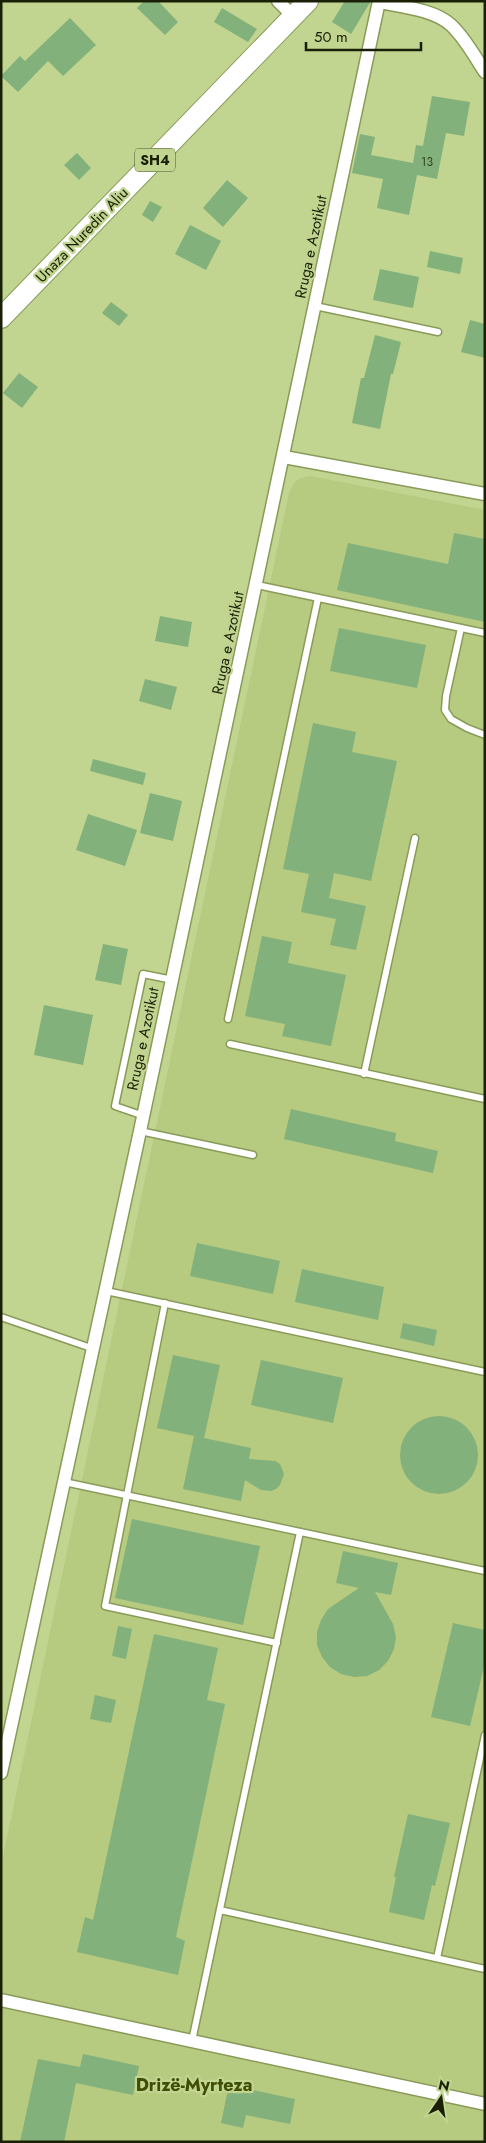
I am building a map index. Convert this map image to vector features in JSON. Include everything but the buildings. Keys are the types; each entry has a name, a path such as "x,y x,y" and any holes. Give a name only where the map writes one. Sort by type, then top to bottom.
{"main road":[{"name":"Unaza Nuredin Aliu","path":"1,318 308,1"}],"street":[{"path":"278,1 294,16"},
{"path":"379,2 426,13 450,24 459,33 485,72"},
{"name":"Rruga e Azotikut","path":"1,1773 144,1116 379,2"},
{"path":"284,457 485,494"},
{"path":"1,2000 485,2104"}],"lane":[{"path":"315,306 438,332"},
{"path":"257,585 485,633"},
{"path":"228,1019 318,598"},
{"path":"461,628 446,696 445,710 451,719 485,735"},
{"path":"364,1074 414,838"},
{"path":"144,1116 114,1106 143,974 172,980"},
{"path":"230,1044 485,1099"},
{"path":"140,1131 253,1155"},
{"path":"106,1291 485,1372"},
{"path":"165,1304 105,1606 277,1643"},
{"path":"1,1317 94,1348"},
{"path":"64,1482 485,1571"},
{"path":"192,2041 300,1532"},
{"path":"437,1958 485,1735"},
{"path":"220,1910 485,1969"}],"shaded area":[{"path":"310,476 485,510 485,2142 1,2142 1,1866 289,493 294,483 300,478"}],"district":[{"name":"Drizë-Myrteza","path":"194,2085"}]}
